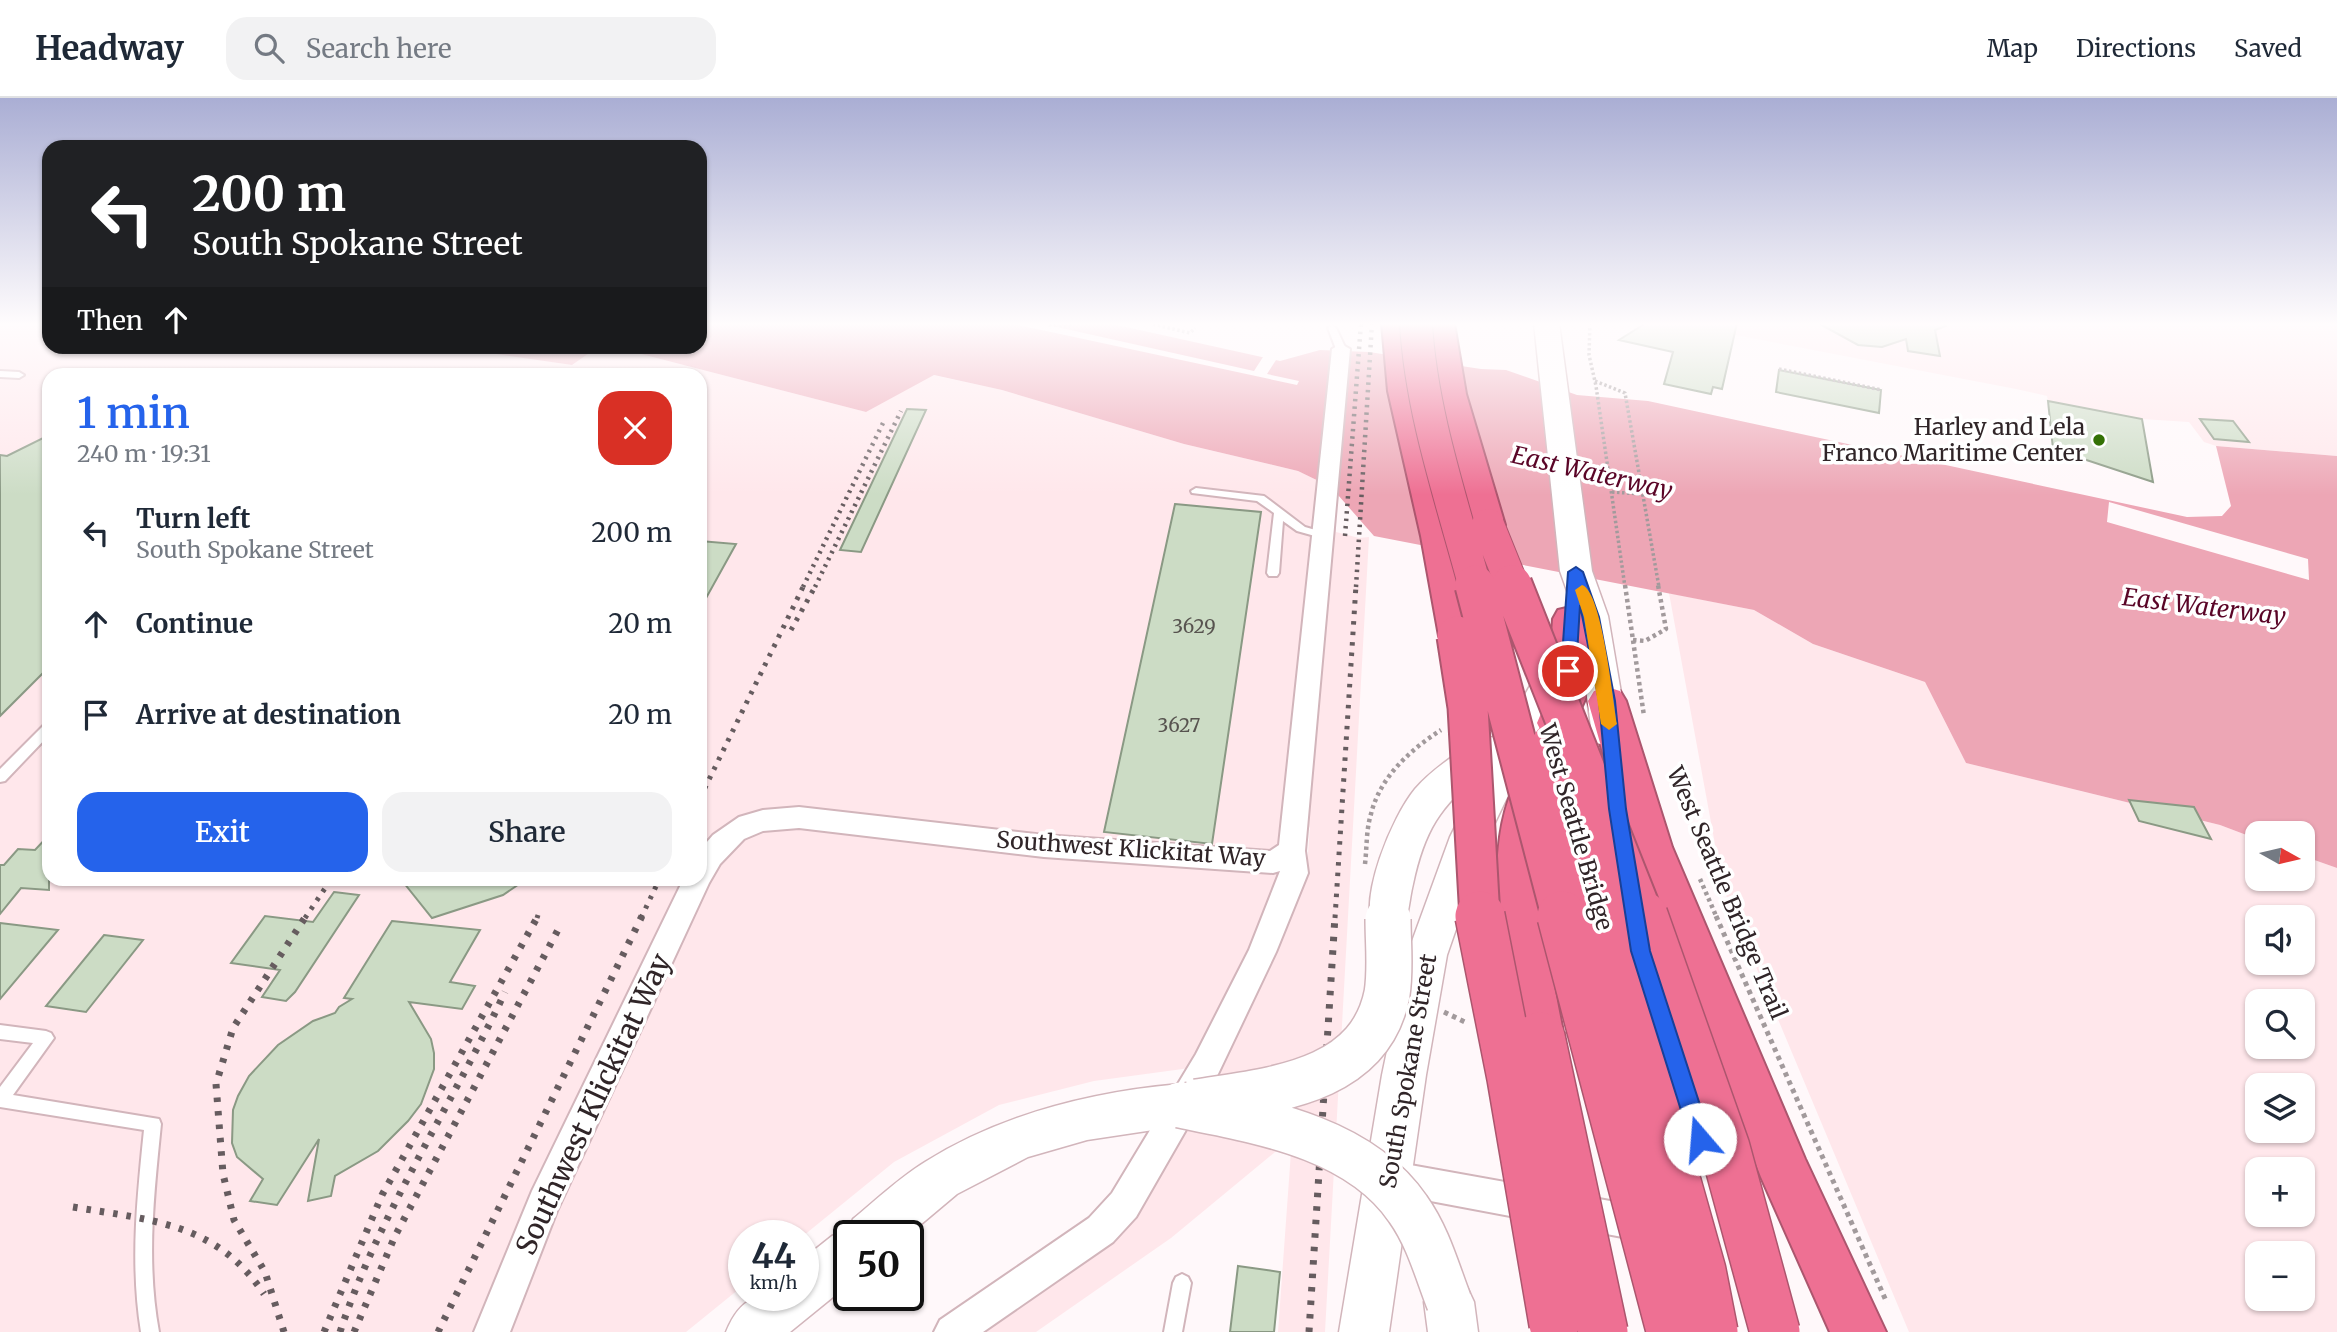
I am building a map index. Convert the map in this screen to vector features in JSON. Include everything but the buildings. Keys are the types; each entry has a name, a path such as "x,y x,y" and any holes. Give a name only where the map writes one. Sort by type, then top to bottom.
{"highway":[{"path":"1401,381 1430,505 1459,648 1468,707 1480,918 1512,1078 1556,1332"},
{"name":"West Seattle Bridge","path":"1423,381 1437,442 1671,1332"},
{"name":"West Seattle Bridge","path":"1449,381 1488,524 1585,853 1700,1271 1713,1332"},
{"path":"1488,524 1640,904 1682,1021 1726,1150 1775,1332"},
{"path":"1571,619 1567,696 1542,754 1523,820 1517,888 1523,946 1540,1037 1603,1332"},
{"path":"1607,701 1651,847 1787,1177 1847,1310"}],"main road":[{"path":"1554,381 1576,572 1592,617 1607,701 1617,809 1640,951 1700,1139 1751,1332"},
{"name":"South Spokane Street","path":"1364,1332 1427,955 1469,837 1526,722 1559,668 1571,619 1576,572"},
{"path":"890,1220 941,1178 1006,1144 1068,1122 1301,1084 1327,1074 1351,1056 1376,1024 1385,1002 1390,895 1399,861 1425,803 1444,783 1526,722"},
{"path":"1180,1105 1220,1112 1307,1138 1362,1163 1402,1200 1426,1242 1451,1317"},
{"path":"819,1277 833,1266"},
{"path":"751,1332 777,1311"}],"street":[{"name":"Southwest Klickitat Way","path":"707,860 733,831 754,820 787,817 819,818 1044,846 1273,862 1292,851 1338,381"},
{"path":"951,1332 1101,1230 1124,1205 1207,1064 1262,952 1294,873 1292,851"},
{"name":"Southwest Klickitat Way","path":"492,1332 544,1203 695,886"},
{"path":"1388,1177 1623,1222 1726,1234"}],"lane":[{"path":"1196,491 1260,498 1301,529 1323,527"},
{"path":"1273,573 1279,512"},
{"path":"0,777 42,734"},
{"path":"0,1032 46,1038 0,1100 153,1124 144,1219 145,1309 150,1332"},
{"path":"1173,1332 1182,1283"}],"path":[{"path":"1595,381 1646,729"},
{"path":"1595,381 1625,393 1666,629 1645,641 1633,640"},
{"path":"1836,381 1882,390"},
{"path":"1612,492 1642,494"},
{"name":"West Seattle Bridge Trail","path":"1699,877 1847,1310"}],"shaded area":[{"path":"0,381 42,381 42,886 707,886 707,381 744,381 866,412 923,381 959,381 1002,390 1184,444 1298,471 1336,492 1336,532 1359,538 1369,537 1325,1332 1278,1332 1292,1138 1171,1238 1036,1332 952,1332 1101,1230 1207,1064 1306,880 1310,826 1190,1068 1094,1081 999,1105 894,1162 819,1223 819,1220 728,1220 728,1298 686,1332 0,1332"},
{"path":"1972,381 2337,381 2337,456 2216,446 2204,442 2189,422 2142,419 2048,401 2047,396"},
{"path":"1669,593 1754,610 1813,644 1925,682 1966,763 2220,825 2245,834 2245,891 2315,891 2315,860 2337,868 2337,1332 1909,1332 1723,888"}],"water":[{"path":"744,381 924,381 866,412"},
{"name":"East Waterway","path":"959,381 1536,381 1577,395 1648,401 2187,517 2222,516 2231,506 2216,446 2337,456 2337,868 2315,860 2315,821 2245,821 2245,834 2220,825 1966,763 1925,682 1813,644 1754,610 1374,536 1331,487 1298,471 1184,444 1002,390"}],"pier":[{"path":"1276,381 1299,381 1297,385"},
{"path":"2109,502 2308,559 2309,580 2107,522"}],"railway":[{"path":"1345,536 1357,381"},
{"path":"1356,587 1369,381"},
{"path":"816,585 901,411"},
{"path":"803,587 883,423"},
{"path":"707,784 804,585"},
{"path":"791,630 816,585"},
{"path":"1335,918 1356,585"},
{"path":"305,918 327,886"},
{"path":"641,918 656,886"},
{"path":"284,1332 265,1272 234,1220 223,1174 216,1084 233,1028 306,916"},
{"path":"438,1332 642,916"},
{"path":"1309,1332 1335,916"},
{"path":"324,1332 382,1195 537,917"},
{"path":"354,1332 395,1236 559,928"},
{"path":"340,1332 356,1289 395,1203 505,992"},
{"path":"73,1207 155,1222 203,1239 225,1252 245,1270 264,1294"}],"slow traffic":[{"path":"1582,590 1592,617 1609,724"}],"place":[{"name":"Harley and Lela Franco Maritime Center","path":"2099,440"}],"route":[{"path":"1568,671 1576,572 1592,617 1607,701 1617,809 1640,951 1700,1139"}]}
